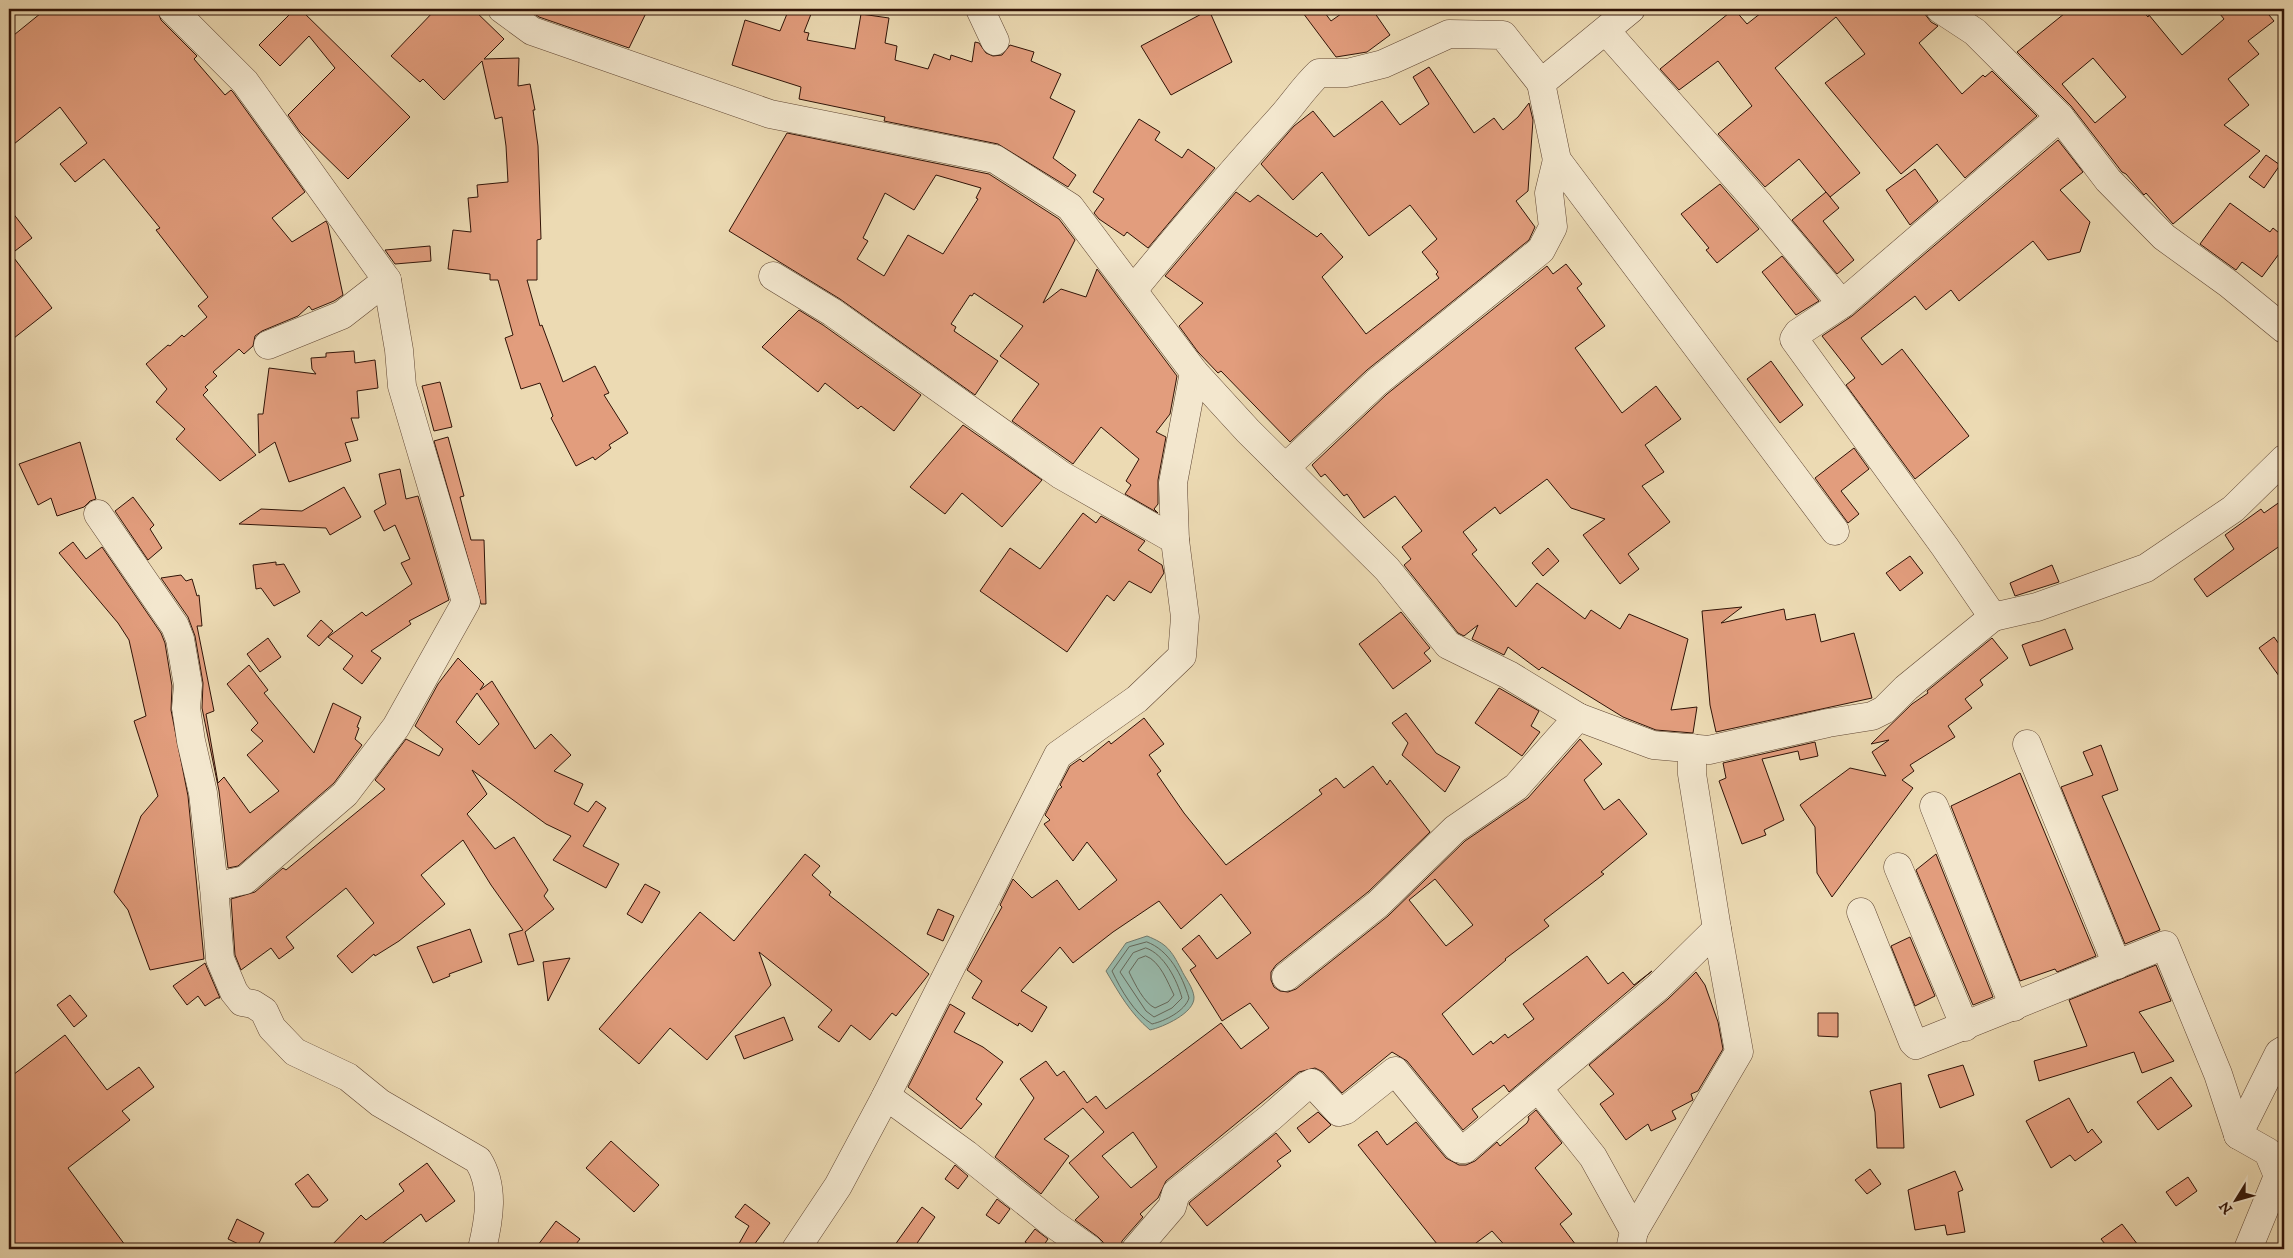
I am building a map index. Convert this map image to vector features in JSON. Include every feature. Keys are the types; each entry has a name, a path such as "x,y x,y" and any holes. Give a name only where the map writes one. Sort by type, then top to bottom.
{"street":[{"path":"172,9 245,82 387,280 399,350 402,386 466,602 396,727 345,794 245,880 214,887"},
{"path":"502,9 532,31 770,114 996,159 1070,207 1194,372 1248,431 1387,569 1448,645 1509,675 1578,717 1653,745 1709,750 1828,723 1872,716 1884,710 1906,688 1993,617 2037,607 2146,568 2233,509 2284,459"},
{"path":"980,9 995,41"},
{"path":"1541,83 1631,9"},
{"path":"1940,9 1975,32 2060,117 2108,180 2164,237 2229,284 2284,329"},
{"path":"1606,31 1758,203 1842,304"},
{"path":"1133,290 1213,192 1293,105 1304,86 1319,73 1347,73 1383,64 1449,34 1503,35 1541,83 1556,160 1548,193 1553,227 1541,250 1377,382 1285,468"},
{"path":"1993,617 1945,547 1794,339 1798,333 1842,304 2060,117"},
{"path":"1556,160 1835,531"},
{"path":"773,276 832,312 1060,475 1175,540"},
{"path":"268,345 342,315 387,280"},
{"path":"796,1249 838,1186 886,1096 1038,791 1058,755 1137,699 1182,656 1186,617 1175,540 1173,483 1194,372"},
{"path":"98,514 175,626 180,639 188,685 186,708 203,793 220,959 234,992 242,1002 252,1004 264,1011 272,1028 294,1052 348,1077 380,1103 478,1160 486,1173 490,1214 482,1249"},
{"path":"1286,978 1378,904 1455,829 1516,787 1578,717"},
{"path":"2027,744 2117,965"},
{"path":"1632,1240 1739,1052 1692,774 1692,748"},
{"path":"1934,806 2014,1006"},
{"path":"1898,867 1964,1027"},
{"path":"1861,912 1913,1042 1916,1045 1921,1045 2165,945 2218,1074 2238,1135 2268,1152 2278,1176 2248,1249"},
{"path":"1136,1249 1172,1207 1176,1193 1312,1083 1339,1112 1346,1110 1395,1071 1460,1150 1465,1148 1658,987 1718,929"},
{"path":"2238,1135 2279,1053 2284,1050"},
{"path":"1538,1088 1593,1157 1632,1240"},
{"path":"886,1096 966,1154 1052,1223 1089,1249"}],"water":[{"path":"1147,936 1164,945 1171,952 1191,986 1194,997 1193,1003 1184,1014 1150,1030 1131,1010 1106,971 1126,943"}],"building":[{"path":"46,9 157,9 161,20 197,56 194,59 225,95 231,90 233,92 305,192 272,218 292,242 326,221 328,225 343,295 312,310 309,306 298,316 262,331 255,336 253,346 244,354 239,349 213,372 217,376 205,387 208,390 203,395 256,455 220,481 176,439 185,429 156,402 167,389 146,364 182,335 184,337 207,317 198,306 208,297 156,230 160,228 104,159 75,182 60,164 87,143 60,107 9,148 9,39"},
{"path":"295,9 300,9 410,117 348,179 300,132 288,115 335,68 309,36 280,66 259,45"},
{"path":"436,9 473,9 504,39 484,59 519,58 518,86 530,84 535,110 533,110 538,146 541,239 537,240 537,280 527,280 540,326 542,325 563,382 595,366 609,393 604,395 628,433 609,445 611,448 595,460 593,457 576,466 551,418 553,416 540,383 521,389 505,338 513,335 498,280 490,280 490,274 448,269 453,230 471,232 468,198 478,197 477,185 508,182 502,117 495,119 482,61 444,100 423,79 420,82 391,56"},
{"path":"528,9 648,9 629,48 539,17"},
{"path":"789,9 813,9 804,32 809,33 807,40 855,49 861,14 889,18 885,43 897,46 895,60 928,69 934,54 950,60 951,55 972,62 975,42 979,43 986,53 993,56 1002,55 1010,45 1034,52 1031,61 1061,74 1050,98 1075,111 1053,158 1076,175 1068,187 998,144 884,121 885,117 799,99 801,87 732,65 745,20 780,31"},
{"path":"1300,9 1322,9 1331,21 1348,9 1372,9 1390,35 1367,52 1336,57"},
{"path":"1734,9 1747,24 1766,9 1921,9 1931,22 1938,26 1919,43 1962,94 1983,75 1985,77 1992,71 2037,116 1965,178 1937,144 1901,174 1825,83 1865,54 1836,17 1775,68 1860,173 1830,197 1799,159 1765,187 1718,134 1752,106 1718,61 1679,90 1660,69"},
{"path":"2070,9 2141,9 2148,17 2149,15 2182,55 2224,19 2216,9 2264,9 2274,21 2248,41 2259,54 2228,79 2249,105 2224,125 2260,151 2173,224 2146,193 2144,195 2126,174 2122,172 2071,106 2017,52","holes":["2093,58 2126,97 2095,123 2062,84"]},
{"path":"1209,10 1232,62 1171,95 1141,46"},
{"path":"1429,67 1474,133 1494,118 1503,130 1518,117 1529,103 1533,120 1528,191 1516,201 1535,227 1529,240 1367,370 1290,442 1221,371 1218,373 1198,352 1179,326 1203,303 1165,276 1236,192 1250,202 1258,195 1317,237 1321,233 1343,257 1322,277 1366,334 1439,278 1436,274 1438,272 1422,252 1437,239 1410,205 1369,236 1322,172 1293,200 1261,164 1294,126 1313,111 1334,137 1382,101 1400,125 1429,104 1413,77"},
{"path":"1139,119 1160,132 1155,140 1182,158 1188,149 1215,168 1148,248 1127,232 1124,236 1099,219 1094,213 1104,199 1093,192"},
{"path":"787,133 989,174 1059,219 1075,240 1043,303 1061,289 1086,297 1097,269 1177,376 1170,414 1156,432 1166,437 1158,480 1158,504 1154,509 1158,513 1125,494 1131,485 1126,481 1139,459 1101,427 1073,464 1012,421 1039,384 1000,356 1023,326 974,293 972,296 970,295 951,324 956,327 954,331 998,361 975,395 840,299 729,231","holes":["936,175 981,188 976,198 978,199 943,254 908,235 884,276 857,259 868,241 863,238 885,193 914,210"]},
{"path":"2058,140 2083,172 2060,190 2090,222 2080,252 2048,260 2033,241 1959,301 1951,290 1926,310 1915,296 1861,338 1882,365 1902,349 1969,436 1915,479 1846,385 1855,378 1822,336 1852,316"},
{"path":"2266,155 2280,165 2264,188 2249,177"},
{"path":"1915,169 1938,201 1910,225 1886,190"},
{"path":"1720,184 1759,229 1717,263 1706,250 1709,248 1681,214"},
{"path":"1826,192 1839,208 1823,221 1854,260 1837,274 1792,220"},
{"path":"2230,203 2270,232 2273,228 2284,237 2284,247 2262,277 2242,262 2236,270 2200,244"},
{"path":"9,208 32,238 11,254 52,308 9,342"},
{"path":"430,246 431,261 395,264 385,250"},
{"path":"1782,256 1819,301 1796,315 1762,272"},
{"path":"1566,264 1582,284 1577,288 1605,326 1575,348 1622,413 1656,386 1681,419 1645,445 1664,472 1642,486 1670,522 1628,554 1639,569 1620,584 1583,535 1605,519 1571,508 1547,479 1500,514 1495,507 1463,532 1477,550 1472,554 1516,607 1537,583 1585,619 1591,610 1620,629 1629,614 1688,639 1671,710 1697,707 1693,733 1656,730 1623,717 1542,667 1539,670 1508,647 1504,655 1472,639 1478,625 1464,636 1458,633 1404,565 1411,559 1402,547 1422,531 1395,496 1364,518 1347,494 1344,496 1325,474 1321,477 1312,465 1387,394 1547,266 1553,274"},
{"path":"799,310 921,395 894,431 861,406 858,409 825,383 818,392 762,347"},
{"path":"354,351 355,363 375,360 378,388 357,391 359,418 351,418 358,440 345,443 351,461 289,482 275,442 259,453 258,414 263,414 269,368 316,374 312,369 311,358 326,357 326,353"},
{"path":"1771,361 1803,405 1780,423 1747,379"},
{"path":"440,382 452,427 434,431 422,386"},
{"path":"963,425 1042,480 1002,527 962,493 945,514 910,487"},
{"path":"448,437 464,496 460,497 471,540 484,540 486,604 481,604 434,441"},
{"path":"80,442 96,499 90,501 84,507 57,516 51,498 38,505 19,464"},
{"path":"1854,448 1869,469 1841,491 1859,514 1848,523 1815,478"},
{"path":"400,469 406,499 418,496 449,600 409,621 411,624 371,651 381,658 362,684 343,669 353,656 328,637 362,612 366,616 412,584 401,563 410,559 395,525 384,531 374,511 386,504 379,474"},
{"path":"344,487 361,517 330,535 326,528 239,524 261,509 302,511"},
{"path":"133,497 154,525 150,529 162,548 148,560 115,511"},
{"path":"2284,499 2284,543 2207,597 2194,579 2234,549 2225,535 2261,509 2264,513"},
{"path":"1083,513 1096,523 1101,516 1145,541 1138,550 1162,565 1164,573 1151,593 1129,581 1114,601 1107,595 1067,652 980,591 1010,548 1040,569"},
{"path":"73,542 86,559 102,547 161,633 165,643 172,686 171,710 188,796 204,959 150,970 128,910 114,892 141,816 158,796 134,721 146,716 129,640 118,623 59,553"},
{"path":"1548,548 1559,561 1543,576 1532,563"},
{"path":"1910,556 1923,573 1900,591 1886,573"},
{"path":"276,562 276,565 284,564 300,592 274,606 261,588 256,589 253,565"},
{"path":"2052,565 2059,582 2015,596 2010,583"},
{"path":"181,575 186,581 192,579 197,596 199,595 202,626 197,626 214,711 206,714 218,783 224,777 250,813 279,791 247,755 263,741 251,730 258,723 227,684 249,665 268,690 264,693 314,753 333,703 361,717 355,739 362,745 334,783 238,866 228,868 219,791 202,708 203,683 195,636 188,617 161,578"},
{"path":"1742,607 1721,623 1784,609 1786,620 1815,614 1821,642 1854,633 1872,698 1716,732 1710,705 1702,611"},
{"path":"1401,612 1430,648 1424,653 1431,661 1393,689 1359,644"},
{"path":"321,620 333,631 319,646 307,636"},
{"path":"2065,629 2073,649 2030,666 2022,645"},
{"path":"2274,637 2284,651 2284,683 2259,648"},
{"path":"268,638 281,657 260,672 247,654"},
{"path":"1992,638 2008,658 1980,680 1983,685 1965,699 1972,708 1948,726 1955,737 1910,765 1914,771 1902,780 1913,788 1832,897 1817,873 1815,827 1800,805 1850,768 1886,776 1872,752 1889,740 1871,744 1912,704 1928,693 1927,691"},
{"path":"458,658 484,684 480,690 492,681 535,749 551,734 571,755 554,771 583,784 574,804 588,812 596,801 606,808 583,846 619,864 606,888 553,860 571,836 546,824 472,770 487,794 467,814 495,849 514,837 548,890 544,896 554,909 525,932 534,961 518,965 509,934 523,930 491,885 463,840 421,875 445,904 399,941 375,956 374,954 352,973 337,956 374,923 346,888 286,937 294,948 279,959 271,948 241,970 235,955 231,899 255,892 283,868 286,870 385,789 375,780 406,739 439,756 443,749 415,726 438,684","holes":["477,693 499,724 479,745 456,722"]},
{"path":"1499,688 1539,711 1531,726 1540,732 1522,756 1475,723"},
{"path":"1406,713 1436,753 1460,767 1445,792 1402,755 1408,743 1392,723"},
{"path":"1144,718 1164,744 1149,755 1161,771 1157,774 1184,813 1226,865 1322,794 1319,790 1336,778 1344,788 1373,766 1387,785 1390,780 1430,832 1368,892 1276,965 1271,972 1271,980 1274,987 1280,991 1288,992 1296,989 1388,916 1465,841 1528,798 1580,739 1602,764 1584,780 1604,810 1619,799 1647,834 1601,872 1604,874 1544,920 1549,926 1505,959 1442,1014 1473,1055 1491,1041 1493,1044 1505,1034 1508,1038 1534,1019 1523,1004 1587,956 1608,984 1623,972 1634,985 1652,971 1509,1092 1504,1085 1472,1109 1478,1117 1463,1130 1407,1061 1392,1052 1342,1093 1323,1072 1315,1068 1299,1072 1166,1181 1158,1198 1140,1214 1143,1217 1122,1241 1121,1249 1104,1249 1103,1242 1098,1237 1075,1220 1099,1197 1069,1163 1104,1132 1083,1108 1044,1139 1069,1156 1041,1194 995,1157 1034,1098 1020,1079 1046,1061 1057,1076 1064,1071 1087,1103 1096,1096 1106,1109 1221,1023 1241,1049 1269,1028 1250,1003 1222,1021 1190,970 1196,966 1182,949 1199,935 1217,959 1251,933 1221,894 1181,929 1159,901 1113,932 1073,963 1060,947 1021,991 1047,1007 1032,1032 1019,1023 1018,1026 972,998 982,981 967,970 1002,907 1000,905 1013,879 1032,898 1057,880 1079,910 1117,880 1087,842 1073,861 1044,824 1050,820 1045,815 1058,790 1062,787 1060,785 1070,766 1080,759 1083,762 1109,741 1111,744","holes":["1435,879 1473,925 1446,946 1409,900","1133,1132 1157,1167 1131,1188 1102,1156"]},
{"path":"1815,742 1818,756 1800,760 1798,751 1762,759 1784,820 1764,830 1766,835 1742,844 1719,781 1726,778 1723,763"},
{"path":"2101,745 2118,790 2102,796 2160,930 2125,944 2061,787 2093,775 2083,752"},
{"path":"2020,773 2096,956 2057,972 2055,969 2020,981 1951,806"},
{"path":"805,854 820,866 812,875 831,892 829,895 929,974 896,1016 892,1013 870,1040 851,1025 839,1042 818,1027 832,1010 759,952 771,985 707,1060 670,1028 639,1064 599,1029 700,912 734,941"},
{"path":"1936,854 1993,997 1973,1005 1916,870"},
{"path":"645,884 660,892 642,923 627,914"},
{"path":"938,909 954,916 943,941 927,934"},
{"path":"470,929 482,962 449,974 450,976 433,983 417,947"},
{"path":"1910,937 1935,996 1915,1006 1891,946"},
{"path":"570,958 548,1001 543,962"},
{"path":"205,963 220,998 205,1006 198,996 187,1005 173,986"},
{"path":"2156,965 2171,1001 2139,1012 2174,1061 2142,1073 2134,1052 2039,1081 2034,1061 2087,1046 2069,1000"},
{"path":"1696,972 1705,985 1718,1022 1723,1049 1698,1091 1691,1094 1693,1100 1672,1111 1676,1119 1651,1131 1648,1124 1626,1140 1600,1104 1614,1094 1589,1065 1668,999"},
{"path":"70,995 87,1016 74,1027 57,1005"},
{"path":"950,1004 965,1013 954,1032 983,1047 1003,1062 976,1099 982,1104 961,1129 908,1087"},
{"path":"1818,1013 1838,1013 1838,1037 1818,1036"},
{"path":"784,1017 793,1040 744,1059 735,1036"},
{"path":"65,1035 107,1090 139,1067 154,1087 122,1111 130,1120 68,1168 128,1249 9,1249 9,1078"},
{"path":"1963,1065 1974,1095 1940,1108 1928,1075"},
{"path":"2171,1077 2192,1106 2158,1130 2137,1102"},
{"path":"1901,1083 1904,1148 1877,1148 1875,1112 1870,1091"},
{"path":"2069,1098 2088,1133 2092,1129 2102,1142 2075,1161 2070,1155 2051,1168 2026,1121"},
{"path":"1536,1110 1562,1143 1535,1168 1572,1214 1560,1224 1579,1249 1508,1249 1492,1231 1468,1249 1441,1249 1358,1145 1377,1131 1387,1145 1416,1122 1446,1158 1459,1165 1466,1165 1475,1161 1497,1142 1500,1146 1527,1123 1528,1117"},
{"path":"1318,1112 1331,1125 1309,1143 1297,1128"},
{"path":"1276,1133 1291,1151 1277,1161 1281,1166 1207,1226 1189,1204 1190,1202"},
{"path":"611,1141 659,1185 634,1212 586,1168"},
{"path":"427,1163 455,1201 426,1222 421,1214 375,1249 328,1249 361,1215 366,1220 404,1191 399,1184"},
{"path":"955,1165 968,1176 958,1189 945,1179"},
{"path":"1870,1169 1881,1184 1867,1194 1855,1180"},
{"path":"1955,1171 1963,1190 1958,1192 1965,1232 1947,1235 1945,1225 1915,1230 1908,1190"},
{"path":"308,1174 328,1200 319,1207 312,1207 295,1184"},
{"path":"2188,1177 2197,1191 2176,1206 2166,1192"},
{"path":"997,1199 1010,1209 999,1224 986,1215"},
{"path":"745,1204 770,1223 751,1249 736,1249 749,1226 735,1217"},
{"path":"922,1207 935,1217 913,1249 892,1249"},
{"path":"237,1219 264,1233 256,1249 249,1249 228,1239"},
{"path":"556,1221 580,1239 572,1249 535,1249"},
{"path":"2122,1224 2141,1249 2109,1249 2101,1239"},
{"path":"1035,1229 1048,1239 1041,1249 1035,1249 1025,1242"}]}
